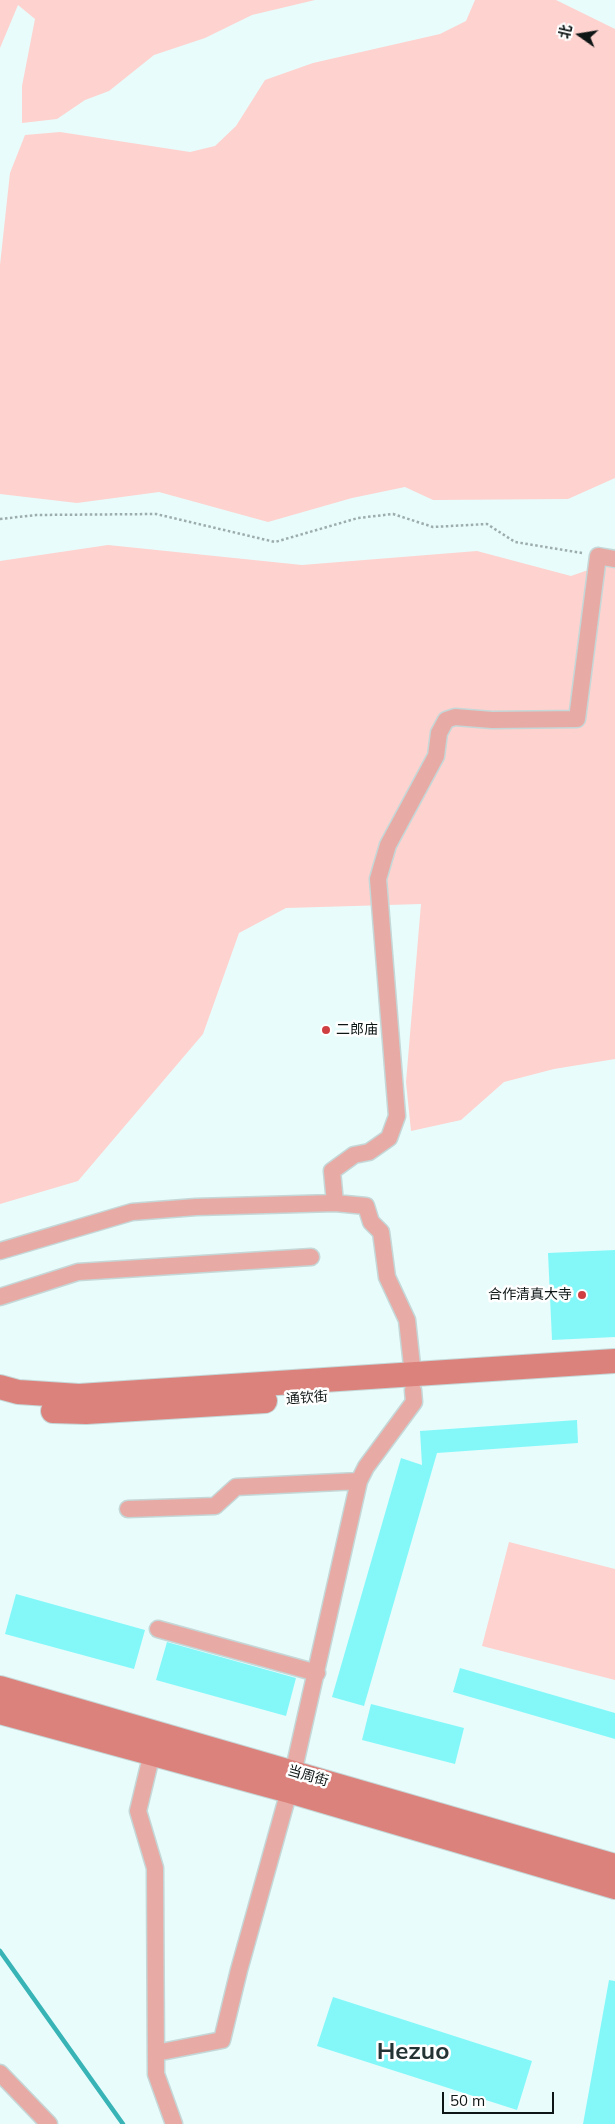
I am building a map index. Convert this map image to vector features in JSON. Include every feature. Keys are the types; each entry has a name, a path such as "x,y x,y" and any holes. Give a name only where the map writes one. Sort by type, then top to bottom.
{"main road":[{"path":"0,1387 18,1392 79,1396 413,1382 615,1361"},
{"name":"通钦街","path":"0,1403 38,1410 86,1412 189,1407 413,1382 615,1377"},
{"name":"当周街","path":"0,1688 615,1887"},
{"name":"当周街","path":"0,1712 152,1753 291,1781 615,1866"}],"street":[{"path":"335,1203 332,1171 354,1155 369,1152 389,1138 397,1116 378,880 388,844 436,756 440,733 446,720 455,717 492,720 577,719 598,556 615,559"},
{"path":"0,1251 132,1212 196,1207 335,1203 366,1206 371,1222 381,1232 387,1277 407,1320 414,1402 366,1467 359,1481 291,1781 239,1970 222,2040 156,2053"},
{"path":"0,1297 78,1272 311,1257"},
{"path":"128,1509 216,1506 236,1487 359,1481"},
{"path":"158,1629 317,1673"},
{"path":"152,1753 138,1811 155,1868 156,2074 174,2124"},
{"path":"0,2073 49,2124"}],"path":[{"path":"0,519 36,515 156,514 275,542 358,518 393,514 433,527 487,524 515,542 598,556"}],"shaded area":[{"path":"0,0 315,0 252,15 205,38 154,55 109,91 85,100 57,119 22,123 22,86 35,19 18,5 0,48"},
{"path":"475,0 556,0 615,29 615,478 568,499 433,500 405,487 352,498 268,522 159,492 77,503 0,494 0,265 10,173 25,135 60,132 190,152 215,146 236,126 265,80 313,63 440,34 466,21"},
{"path":"108,545 302,565 477,551 571,576 608,563 615,564 615,1059 554,1069 504,1082 461,1120 411,1131 406,1082 421,904 286,908 239,933 203,1034 78,1181 0,1204 0,561"},
{"path":"509,1542 615,1569 615,1680 482,1646"}],"building":[{"name":"合作清真大寺","path":"615,1250 615,1337 552,1340 548,1253"},
{"path":"577,1420 578,1443 437,1453 364,1706 332,1697 401,1458 422,1465 420,1431"},
{"path":"16,1594 145,1630 134,1669 5,1634"},
{"path":"167,1642 296,1678 286,1716 156,1680"},
{"path":"460,1668 615,1713 615,1739 453,1692"},
{"path":"371,1704 464,1728 455,1764 362,1740"},
{"path":"609,1980 615,1981 615,2124 583,2124"},
{"path":"333,1997 532,2061 517,2110 317,2046"}],"waterway":[{"path":"0,1951 123,2124"}],"place":[{"name":"二郎庙","path":"326,1030"},
{"name":"合作清真大寺","path":"582,1295"}],"district":[{"name":"Hezuo","path":"413,2052"}]}
